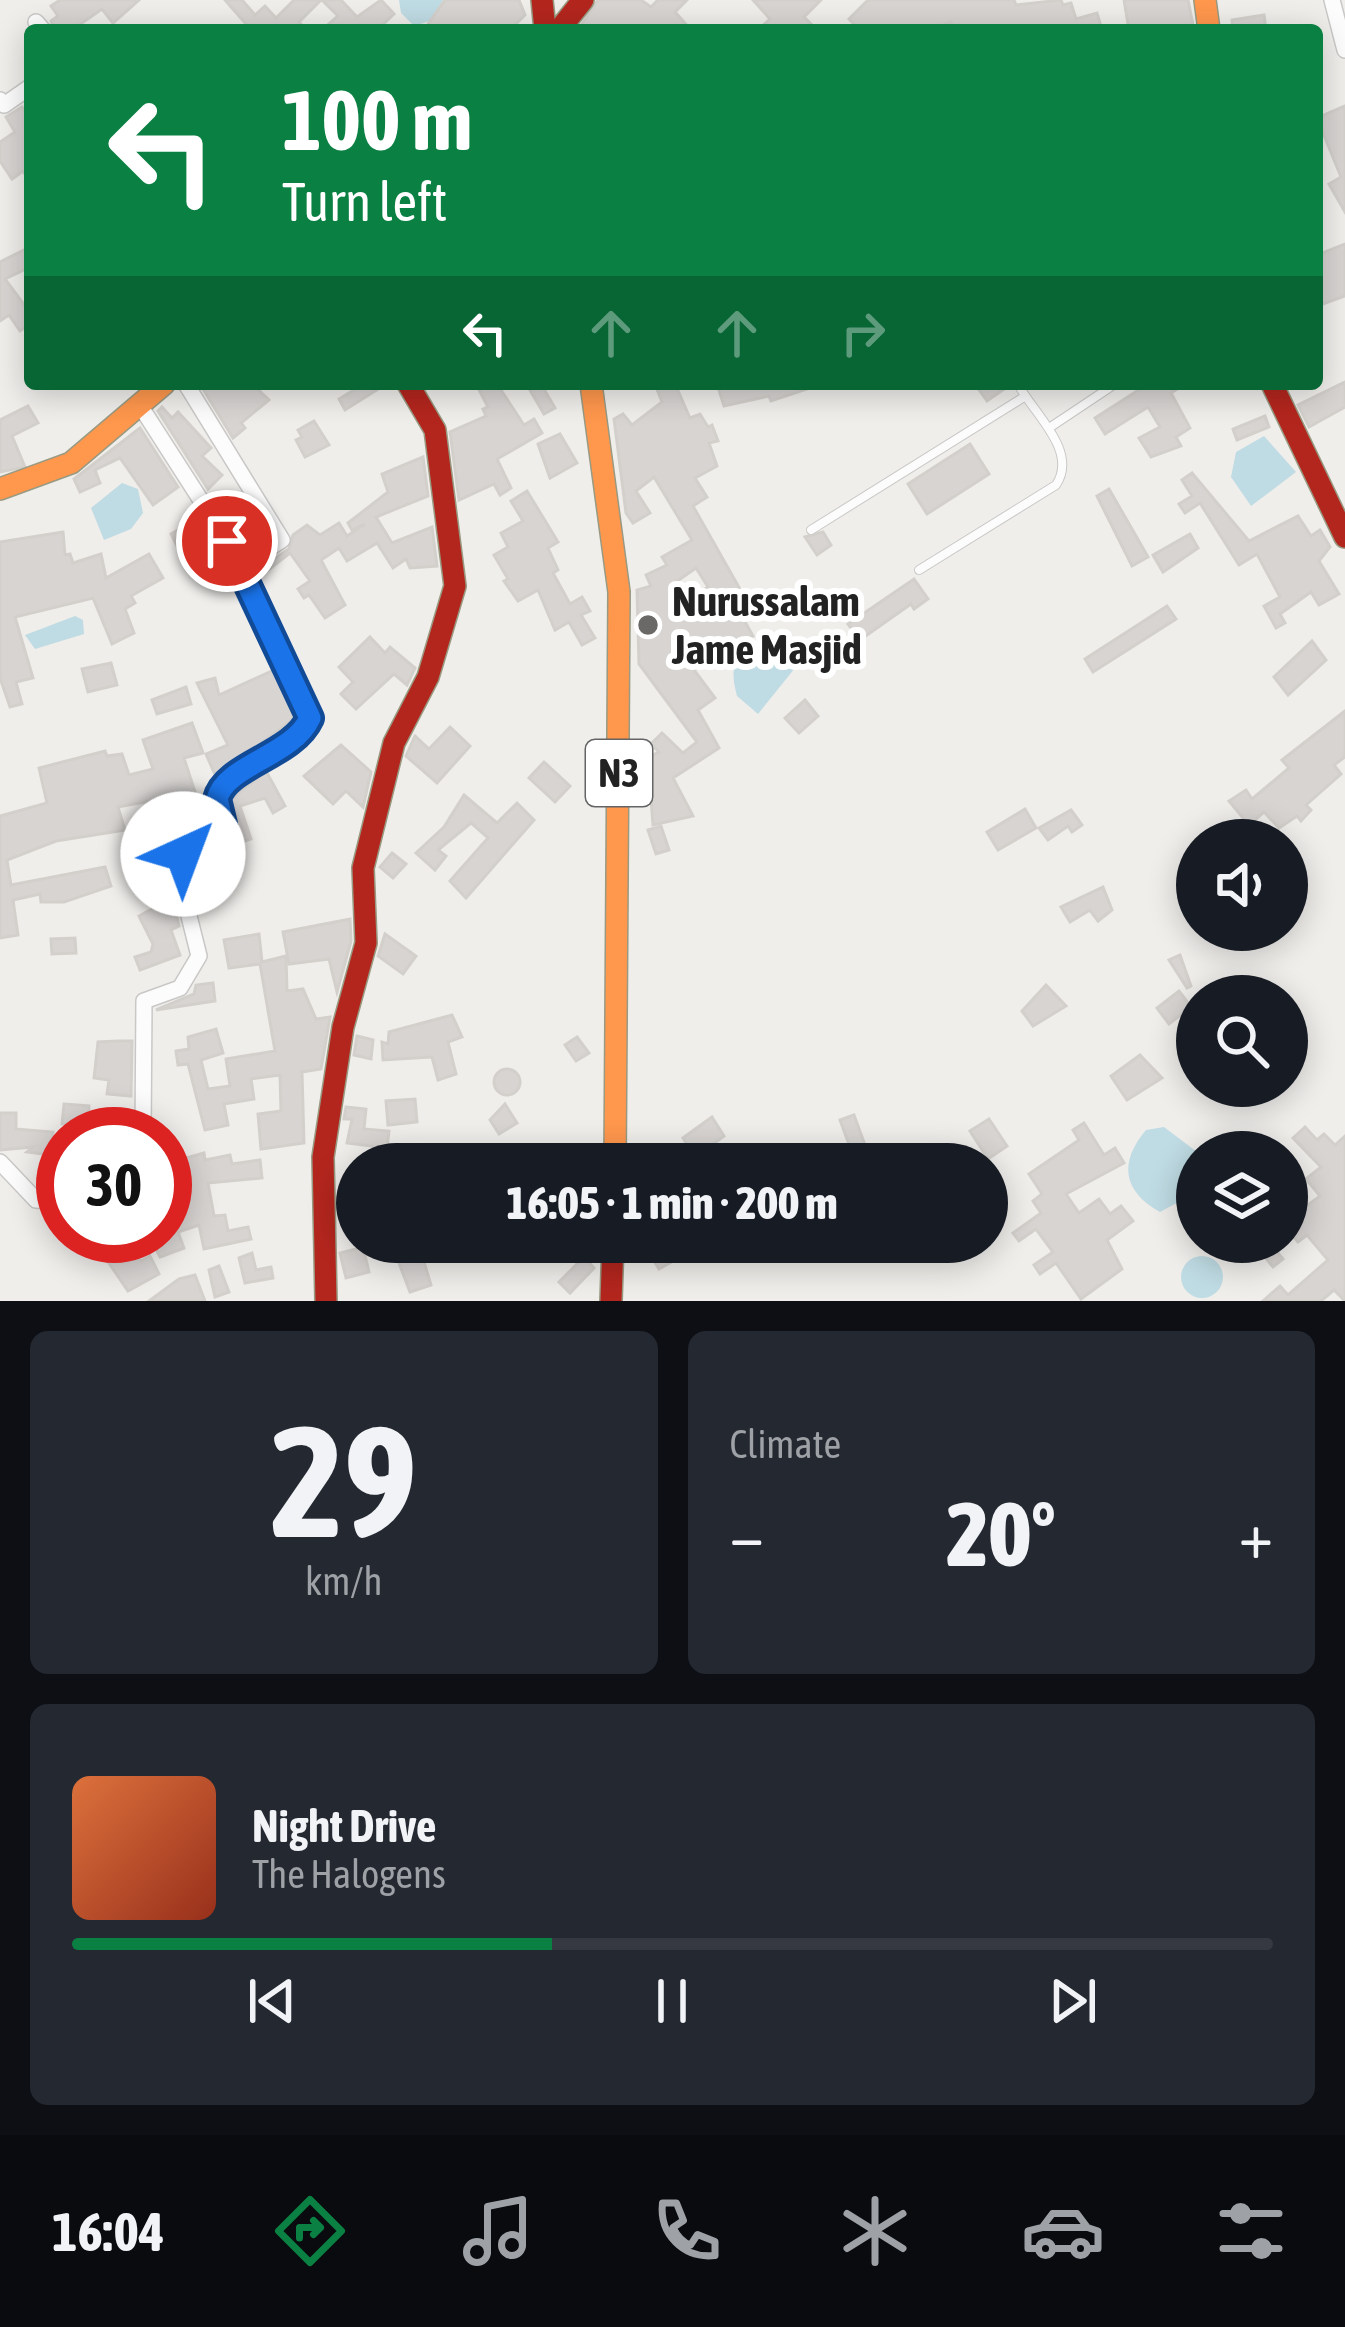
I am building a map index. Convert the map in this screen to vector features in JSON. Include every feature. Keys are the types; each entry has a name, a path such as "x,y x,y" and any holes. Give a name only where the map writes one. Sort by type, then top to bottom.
{"main road":[{"path":"564,24 583,0"},
{"path":"0,489 45,481 96,450 158,390"},
{"path":"326,1301 323,1157 343,1027 366,943 363,868 394,743 428,677 450,618 455,586 435,430 413,390"},
{"name":"N3","path":"592,390 619,592 615,1143"},
{"path":"1275,390 1345,537"},
{"path":"611,1301 612,1263"}],"street":[{"path":"1332,0 1345,50"},
{"path":"190,390 282,540 241,567"},
{"path":"141,407 196,485 241,567 310,718 285,747 226,782 217,799 223,824 176,864 199,956 179,988 144,1001 143,1107"},
{"path":"0,1162 36,1200"}],"lane":[{"path":"919,570 1056,485 1064,466 1049,428 1021,390"},
{"path":"1049,428 1106,390"},
{"path":"811,530 1024,397"}],"water":[{"path":"399,0 443,0 430,21 420,24 412,24 401,13"},
{"path":"1264,436 1296,472 1251,506 1231,477 1236,452"},
{"path":"122,483 138,489 143,513 131,529 104,540 91,508"},
{"path":"75,616 83,620 84,634 35,649 25,635"},
{"path":"765,636 783,644 795,668 758,714 737,696 734,667 747,647"},
{"path":"1164,1127 1176,1136 1176,1203 1160,1212 1138,1195 1129,1175 1131,1153 1146,1130"},
{"path":"1186,1263 1218,1263 1222,1285 1210,1297 1194,1297 1182,1285"}],"building":[{"path":"60,0 139,0 113,23 102,9 81,24 52,24 58,16 51,6"},
{"path":"225,0 242,0 255,15 265,6 276,18 294,0 321,0 301,24 246,24"},
{"path":"322,0 341,0 357,17 381,0 394,14 383,24 329,24 338,16"},
{"path":"445,0 519,0 525,15 516,24 428,24"},
{"path":"598,0 641,0 651,7 658,0 687,0 675,12 686,24 582,24"},
{"path":"753,0 821,0 804,17 811,24 765,24 770,19"},
{"path":"868,0 1014,0 1016,5 1061,0 1063,5 1071,3 1076,19 1097,13 1100,24 854,24 849,19"},
{"path":"1124,0 1188,0 1193,24 1128,24"},
{"path":"1264,15 1265,24 1232,24 1232,20"},
{"path":"1345,106 1345,212 1329,184 1341,177 1323,133 1323,115"},
{"path":"22,107 24,110 24,173 12,179 0,161 0,142 15,132 6,117"},
{"path":"1345,244 1345,296 1323,304 1323,253"},
{"path":"24,250 24,270 5,279 24,305 20,331 9,315 0,321 0,262"},
{"path":"1345,382 1345,407 1309,427 1298,405"},
{"path":"204,390 258,390 269,400 241,423 245,428 233,438"},
{"path":"354,390 377,390 345,410 339,399"},
{"path":"479,390 501,390 524,425 534,419 542,433 497,459 511,488 500,495 494,484 459,500 450,432 486,416 483,409 488,407"},
{"path":"530,390 544,390 555,408 544,414"},
{"path":"657,390 678,390 690,418 700,414 708,427 712,425 718,441 709,443 717,466 695,478 707,497 693,506 754,614 744,620 753,636 694,670 715,698 698,710 719,748 673,778 693,816 653,825 650,784 641,785 638,762 659,752 651,744 662,733 683,753 697,742 639,664 637,590 651,586 646,575 667,565 662,557 692,540 654,477 636,491 650,513 633,523 626,513 614,419 623,414 632,425 662,402","holes":["696,568 708,587 689,600 673,584"]},
{"path":"719,390 804,390 771,401 769,396 724,406"},
{"path":"979,390 1003,390 987,401"},
{"path":"1139,390 1176,390 1171,393 1190,428 1176,437 1181,446 1151,457 1139,438 1160,427 1148,407 1105,434 1095,418"},
{"path":"28,406 38,423 12,436 25,467 0,472 0,420"},
{"path":"162,407 172,418 178,412 211,448 202,456 222,475 208,489 158,411"},
{"path":"1265,416 1269,427 1237,440 1233,429"},
{"path":"314,421 329,445 305,457 296,440 302,437 298,430"},
{"path":"140,428 178,487 153,505 120,458 95,470 100,483 80,492 74,479"},
{"path":"560,434 577,463 550,478 538,444"},
{"path":"970,444 989,474 927,514 908,484"},
{"path":"423,457 428,496 376,517 392,543 432,527 437,566 410,568 406,559 393,568 377,543 347,561 339,548 321,560 345,605 325,618 309,595 304,598 298,589 310,581 290,553 258,578 255,572 289,549 293,535 307,525 320,535 339,523 347,536 365,524 352,530 348,523 388,492 382,474"},
{"path":"1192,473 1249,541 1298,516 1311,536 1320,530 1330,547 1319,561 1339,594 1319,605 1311,592 1280,614 1285,623 1276,628 1264,606 1280,597 1257,554 1239,565 1200,503 1185,513 1179,504 1192,496 1182,480"},
{"path":"1109,489 1148,557 1132,566 1097,496"},
{"path":"527,491 558,542 548,548 558,570 553,573 570,604 582,597 590,611 581,615 595,638 582,645 569,622 555,630 538,590 518,601 494,555 508,547 501,533 523,521 511,501"},
{"path":"226,496 248,531 238,536 217,502"},
{"path":"199,519 218,551 206,557 195,536 177,546 171,534"},
{"path":"63,532 65,555 70,554 73,563 101,554 106,578 149,554 163,578 131,596 135,603 125,609 134,633 112,644 93,598 15,617 33,678 16,682 22,704 10,707 0,678 0,542"},
{"path":"823,532 831,545 817,555 805,537"},
{"path":"1190,534 1198,548 1163,572 1153,555"},
{"path":"914,579 928,599 914,609 911,604 860,640 848,624"},
{"path":"1167,606 1176,619 1093,672 1085,659"},
{"path":"370,637 385,653 390,647 415,668 407,685 394,674 356,709 341,694 353,682 339,667"},
{"path":"1312,641 1326,660 1288,695 1274,677"},
{"path":"111,663 117,685 88,692 82,669"},
{"path":"274,670 296,717 216,777 206,754 228,745 197,683 215,678 219,695"},
{"path":"186,687 191,704 157,714 152,700"},
{"path":"805,700 818,716 799,733 785,718"},
{"path":"1345,711 1345,757 1334,765 1341,774 1306,805 1311,810 1303,819 1271,819 1264,812 1256,819 1244,819 1229,801 1246,790 1252,799 1289,768 1282,760"},
{"path":"192,723 203,753 184,758 196,795 176,801 180,813 165,818 155,800 118,807 125,830 56,841 7,860 11,885 105,867 111,886 64,902 41,902 40,894 13,900 18,935 0,938 0,816 47,803 39,768 105,751 107,756 122,754 129,775 153,769 143,740"},
{"path":"450,727 470,746 437,783 406,756 415,736 429,749"},
{"path":"341,745 371,772 363,807 346,791 333,804 304,776"},
{"path":"544,762 570,786 555,802 529,778"},
{"path":"266,771 285,806 273,813 265,798 240,806 251,839 241,842 230,800"},
{"path":"464,795 497,823 517,803 534,820 466,898 450,881 488,838 471,823 438,850 446,856 435,870 416,853 444,827"},
{"path":"1025,809 1036,828 998,850 987,832"},
{"path":"1071,810 1082,825 1072,832 1068,826 1048,840 1039,828"},
{"path":"661,826 669,850 656,854 648,830"},
{"path":"216,846 225,868 193,882 189,868"},
{"path":"392,853 406,864 393,878 380,867"},
{"path":"1103,887 1112,910 1098,921 1090,910 1070,922 1061,907"},
{"path":"172,898 179,926 171,930 180,955 140,970 135,957 151,952 153,944 139,916"},
{"path":"350,919 351,941 337,992 329,959 289,964 283,932"},
{"path":"259,934 262,962 286,956 287,991 303,989 316,1019 330,1017 321,1069 302,1072 304,1143 261,1149 258,1114 281,1111 280,1075 251,1079 254,1099 224,1104 228,1125 205,1130 188,1064 178,1065 176,1051 189,1049 188,1037 216,1029 223,1053 201,1060 208,1089 230,1086 226,1059 275,1051 260,964 229,968 224,940"},
{"path":"385,934 416,956 403,974 378,956"},
{"path":"75,938 76,953 52,954 51,939"},
{"path":"1180,955 1187,975 1179,975 1169,960"},
{"path":"213,983 215,1001 156,1010 194,994 196,985"},
{"path":"1046,985 1066,1006 1033,1026 1022,1011"},
{"path":"1176,993 1176,1019 1169,1024 1157,1008"},
{"path":"452,1015 462,1037 448,1042 456,1074 438,1080 432,1057 383,1060 382,1042 388,1044 389,1032"},
{"path":"357,1036 373,1040 371,1059 354,1055"},
{"path":"577,1037 589,1053 576,1061 565,1045"},
{"path":"132,1041 131,1096 107,1094 109,1080 94,1078 98,1042"},
{"path":"1140,1055 1162,1078 1127,1100 1111,1076"},
{"path":"507,1069 520,1082 507,1095 494,1082"},
{"path":"415,1099 417,1122 388,1125 386,1101"},
{"path":"505,1104 517,1123 499,1134 490,1120"},
{"path":"346,1107 366,1109 364,1129 389,1131 388,1143 347,1143 352,1119 344,1119"},
{"path":"0,1113 16,1113 16,1129 36,1131 36,1153 27,1152 33,1147 0,1150"},
{"path":"854,1115 864,1143 848,1143 840,1120"},
{"path":"712,1117 724,1136 714,1143 686,1143 683,1138"},
{"path":"989,1119 1005,1143 978,1143 970,1131"},
{"path":"1084,1123 1104,1155 1115,1148 1124,1163 1066,1194 1079,1213 1099,1199 1110,1214 1121,1206 1133,1221 1107,1240 1122,1269 1081,1299 1056,1263 1040,1274 1034,1265 1053,1252 1036,1229 1019,1241 1013,1233 1041,1213 1033,1201 1042,1194 1029,1174 1079,1140 1073,1130"},
{"path":"1305,1127 1317,1140 1324,1134 1335,1145 1345,1136 1345,1301 1334,1290 1321,1301 1263,1301 1280,1286 1288,1295 1328,1260 1308,1236 1308,1205 1320,1196 1308,1177 1321,1167 1308,1154 1308,1131 1301,1131"},
{"path":"204,1153 205,1160 230,1155 232,1164 260,1160 262,1178 208,1183 214,1216 225,1215 228,1231 248,1227 251,1239 204,1249 199,1225 192,1227 192,1156"},
{"path":"252,1253 256,1270 271,1267 273,1278 245,1283 239,1258"},
{"path":"109,1263 154,1263 159,1274 128,1291"},
{"path":"342,1263 367,1263 369,1272 346,1278"},
{"path":"399,1263 424,1263 431,1285 410,1292"},
{"path":"578,1263 594,1268 570,1293 559,1282"},
{"path":"219,1266 229,1292 215,1297 209,1270"},
{"path":"195,1275 205,1301 149,1301 179,1279"}],"traffic: slow":[{"path":"1205,0 1208,24"},
{"path":"0,489 71,463 157,390"},
{"path":"592,390 619,592 615,1143"}],"traffic: jam":[{"path":"542,0 544,24"},
{"path":"564,24 583,0"},
{"path":"326,1301 323,1157 343,1027 366,943 363,868 394,743 428,677 455,586 435,430 412,390"},
{"path":"1275,390 1345,537"},
{"path":"611,1301 612,1263"}],"place":[{"name":"Nurussalam Jame Masjid","path":"648,625"}],"route":[{"path":"183,854 223,824 217,808 219,789 285,747 310,718 227,541"}]}
